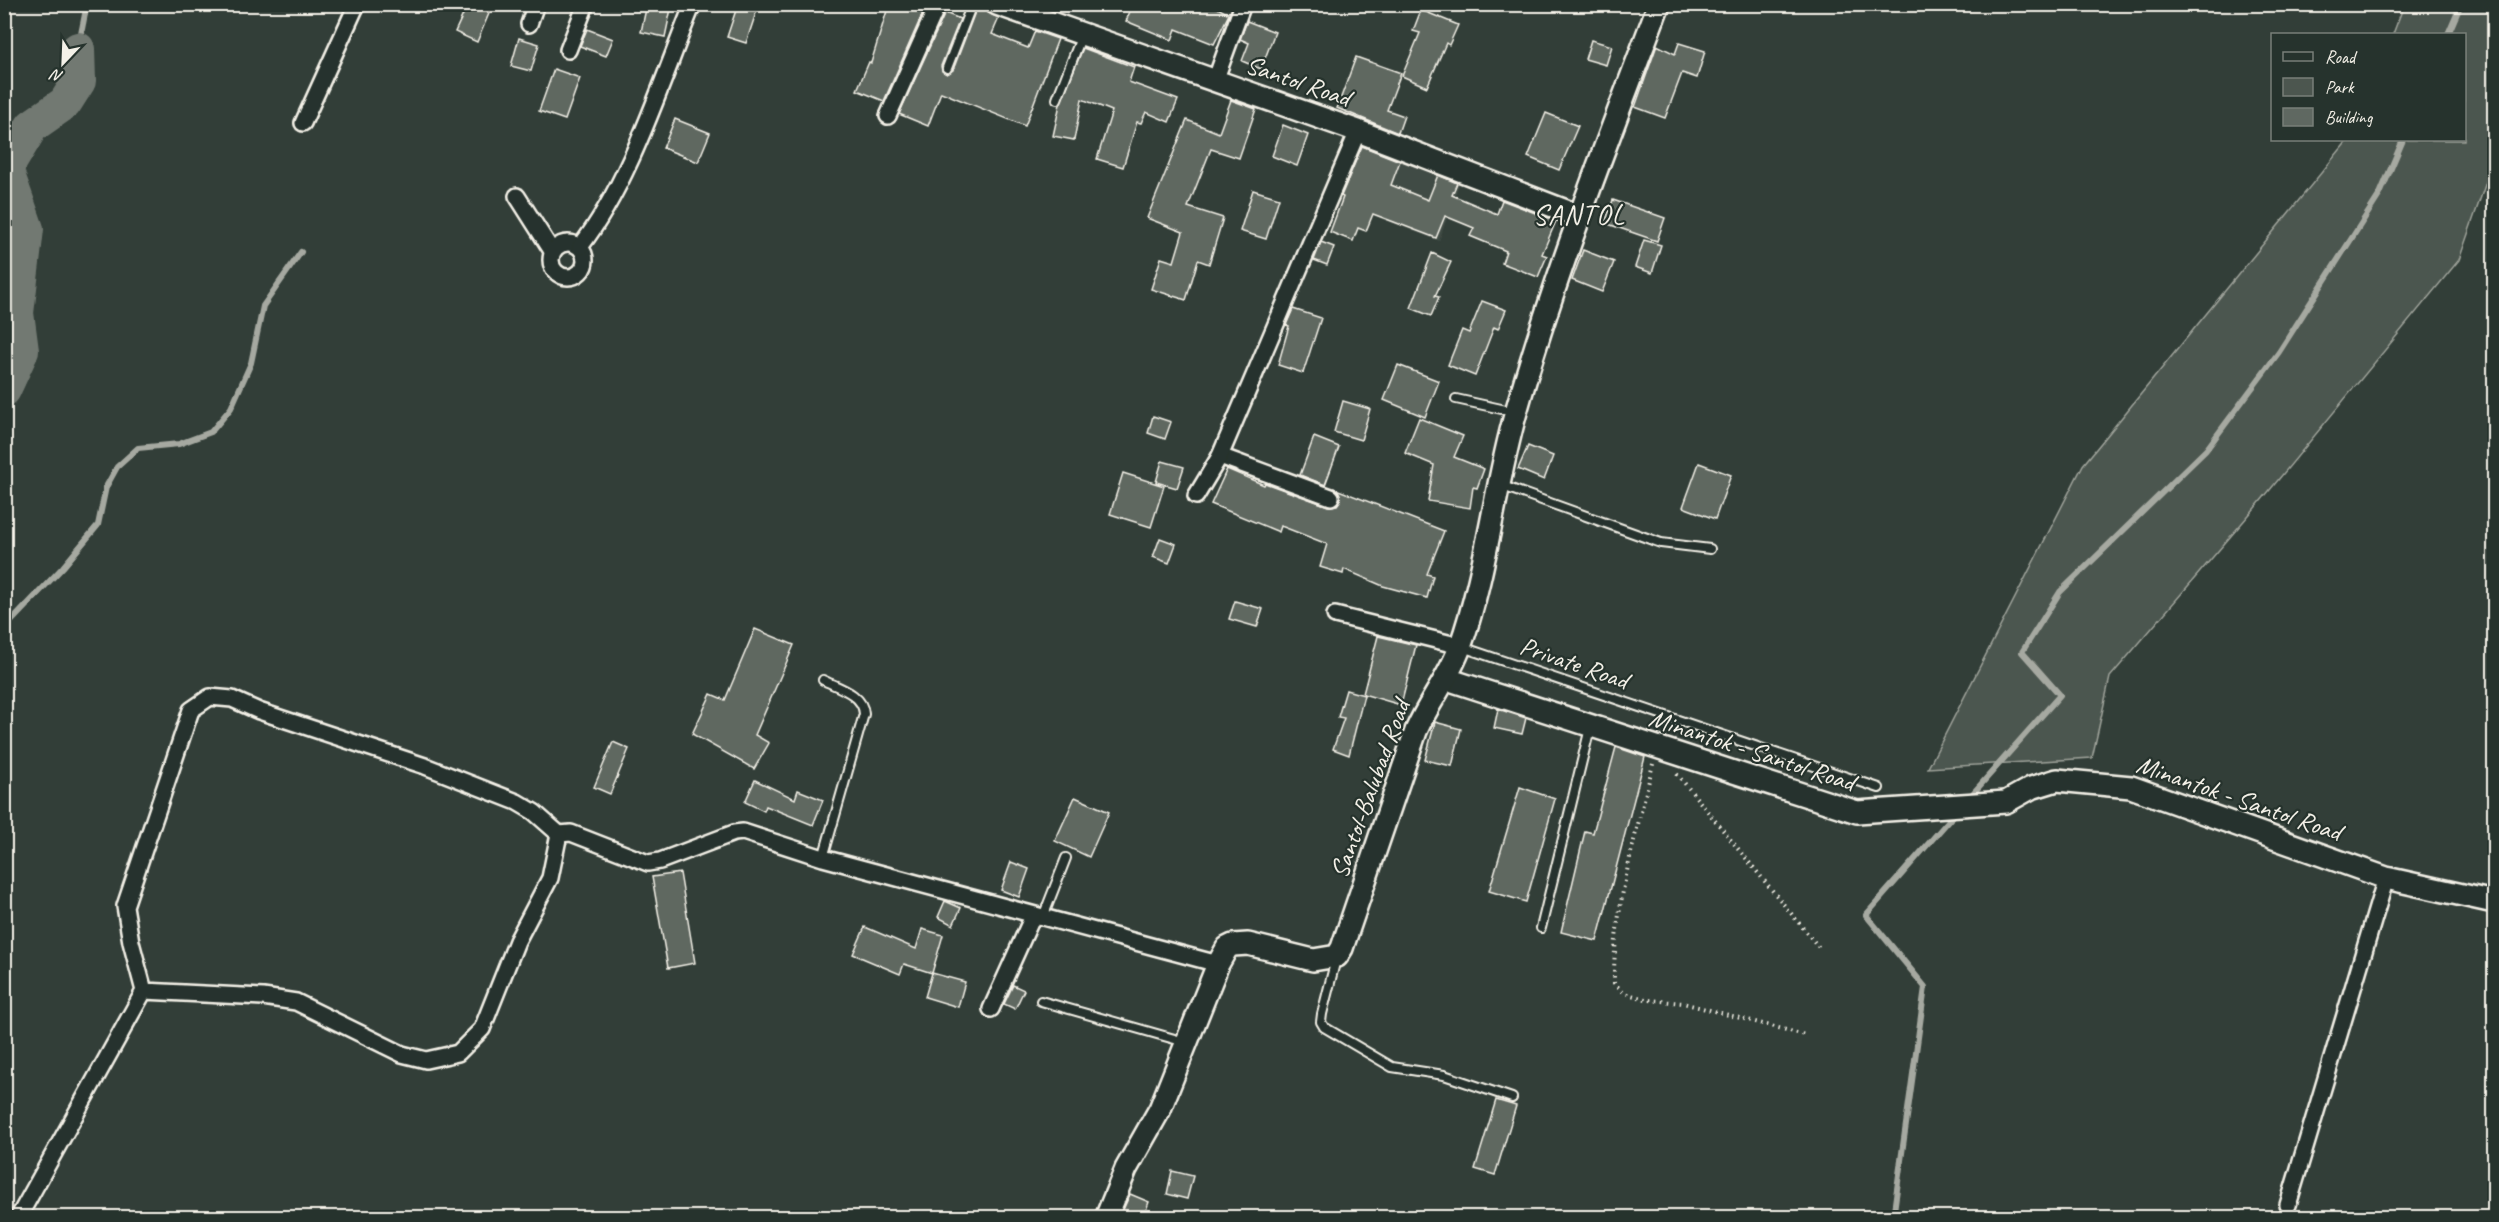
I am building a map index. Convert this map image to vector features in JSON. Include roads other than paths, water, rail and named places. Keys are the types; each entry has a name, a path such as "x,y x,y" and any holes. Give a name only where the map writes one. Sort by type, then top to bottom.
{"street":[{"path":"303,123 357,4"},
{"path":"529,24 536,4"},
{"path":"568,50 586,4"},
{"path":"580,247 595,228 629,160 693,4"},
{"path":"888,116 938,4"},
{"name":"Santol Road","path":"998,4 1358,131 1579,216"},
{"path":"1215,81 1243,4"},
{"name":"Santol-Balubad Road","path":"1337,956 1416,731 1426,708 1447,679 1460,646 1474,596 1516,412 1579,216 1659,4"},
{"path":"1196,496 1220,456 1358,131"},
{"path":"517,196 552,251"},
{"path":"565,242 580,247 586,261 583,269 571,277 556,273 550,259 552,251 565,242"},
{"path":"1220,456 1331,497"},
{"path":"1335,615 1460,646"},
{"name":"Minantok - Santol Road","path":"1447,679 1857,812 2006,802 2031,788 2057,780 2131,787 2386,878 2494,902"},
{"path":"18,1218 144,991 131,942 125,906 191,710 210,697 232,699 259,711 425,766 507,798 534,812 559,834 571,833 648,863 660,861 734,833 743,832 823,858 1218,964"},
{"path":"144,991 263,997 296,1002 402,1054 426,1060 458,1053 482,1029 517,941 550,878 558,849 559,834"},
{"path":"2288,1206 2386,878"},
{"path":"991,1009 1038,917"},
{"path":"1106,1218 1126,1169 1160,1109 1218,964 1227,948 1233,945 1248,944 1313,960 1337,956"}],"lane":[{"path":"946,69 972,4"},
{"path":"1057,99 1083,33"},
{"path":"1456,399 1516,412"},
{"path":"1499,484 1661,543 1710,549"},
{"name":"Private Road","path":"1460,646 1879,788"},
{"path":"823,680 854,696 863,705 864,714 823,858"},
{"path":"1541,928 1591,727"},
{"path":"1038,917 1065,858"},
{"path":"1337,956 1322,1014 1321,1022 1324,1027 1392,1067 1444,1075 1512,1098"},
{"path":"1041,1001 1187,1043"}],"waterway":[{"path":"78,49 87,4"},
{"path":"2448,33 2461,4"},
{"path":"4,390 22,351 17,313 27,229 6,169 32,126 65,103 79,81 78,49"},
{"path":"1968,799 2060,695 2022,652 2060,592 2206,450 2279,352 2380,194 2403,141"},
{"path":"4,629 63,567 98,525 106,487 117,467 138,448 179,444 211,432 231,408 251,363 263,306 301,252"},
{"path":"1893,1218 1925,987 1866,915 1957,811"}],"district":[{"name":"SANTOL","path":"1579,214"}]}
